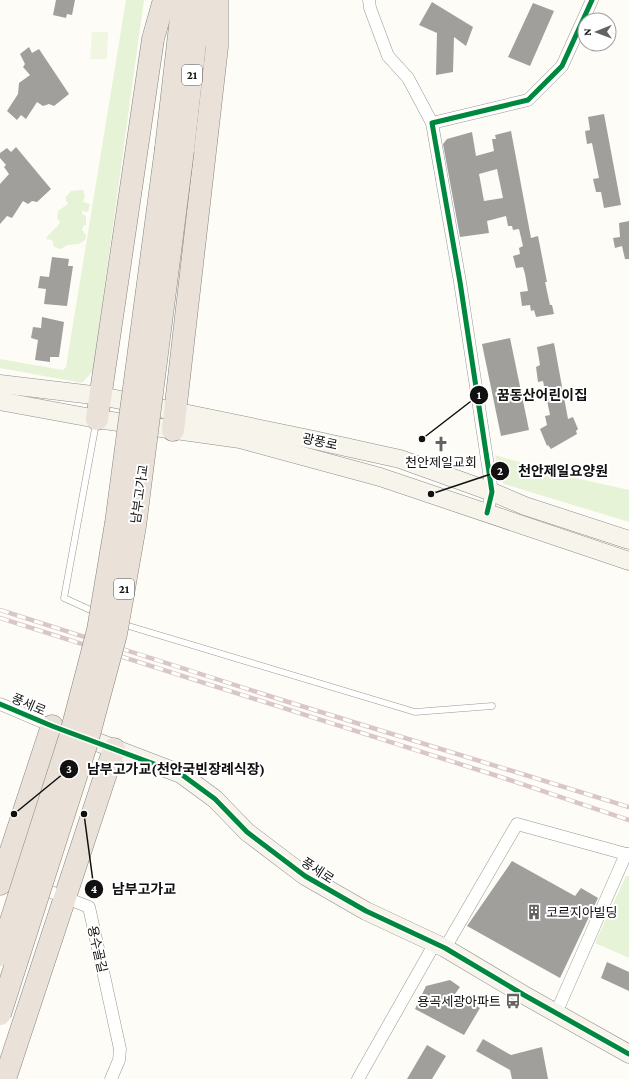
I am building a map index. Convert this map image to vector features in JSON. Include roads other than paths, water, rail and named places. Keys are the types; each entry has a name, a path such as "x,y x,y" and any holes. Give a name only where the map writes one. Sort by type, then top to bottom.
{"highway":[{"path":"97,419 153,39 164,0"},
{"name":"21","path":"175,149 183,0"},
{"name":"21","path":"175,149 200,0"},
{"path":"174,420 217,47 217,0"},
{"name":"남부고가교","path":"0,955 70,737 98,630 175,149"},
{"name":"남부고가교","path":"0,1014 85,750 116,634 135,526 175,149"},
{"path":"2,879 52,726"},
{"path":"5,1079 114,749"}],"main road":[{"name":"광풍로","path":"0,384 101,396 174,420 380,477 629,561"},
{"name":"광풍로","path":"4,404 97,419 174,420 400,459 492,492 525,506 629,540"},
{"name":"풍세로","path":"52,726 181,774 215,799 247,832 305,876 366,911 440,946 629,1054"}],"street":[{"path":"369,0 370,8 388,56 408,78 432,123 460,282 492,492 487,513"},
{"path":"432,123 528,100 562,66 592,0"},
{"name":"풍세로","path":"0,704 52,726"},
{"path":"358,1079 517,824 627,854 556,1013"},
{"name":"용수골길","path":"2,879 65,897 89,907 120,1049 119,1060 111,1079"}],"lane":[{"path":"97,419 64,598 131,628 415,712 492,706"}],"railway":[{"path":"0,610 285,701 629,807"},
{"path":"0,618 507,779 629,820"}],"place":[{"name":"꿈동산어린이집","path":"422,439"},
{"name":"천안제일교회","path":"441,444"},
{"name":"천안제일요양원","path":"431,494"},
{"name":"남부고가교(천안국빈장례식장)","path":"14,814"},
{"name":"남부고가교","path":"84,814"},
{"name":"코르지아빌딩","path":"534,912"},
{"name":"용곡세광아파트","path":"513,1001"}]}
